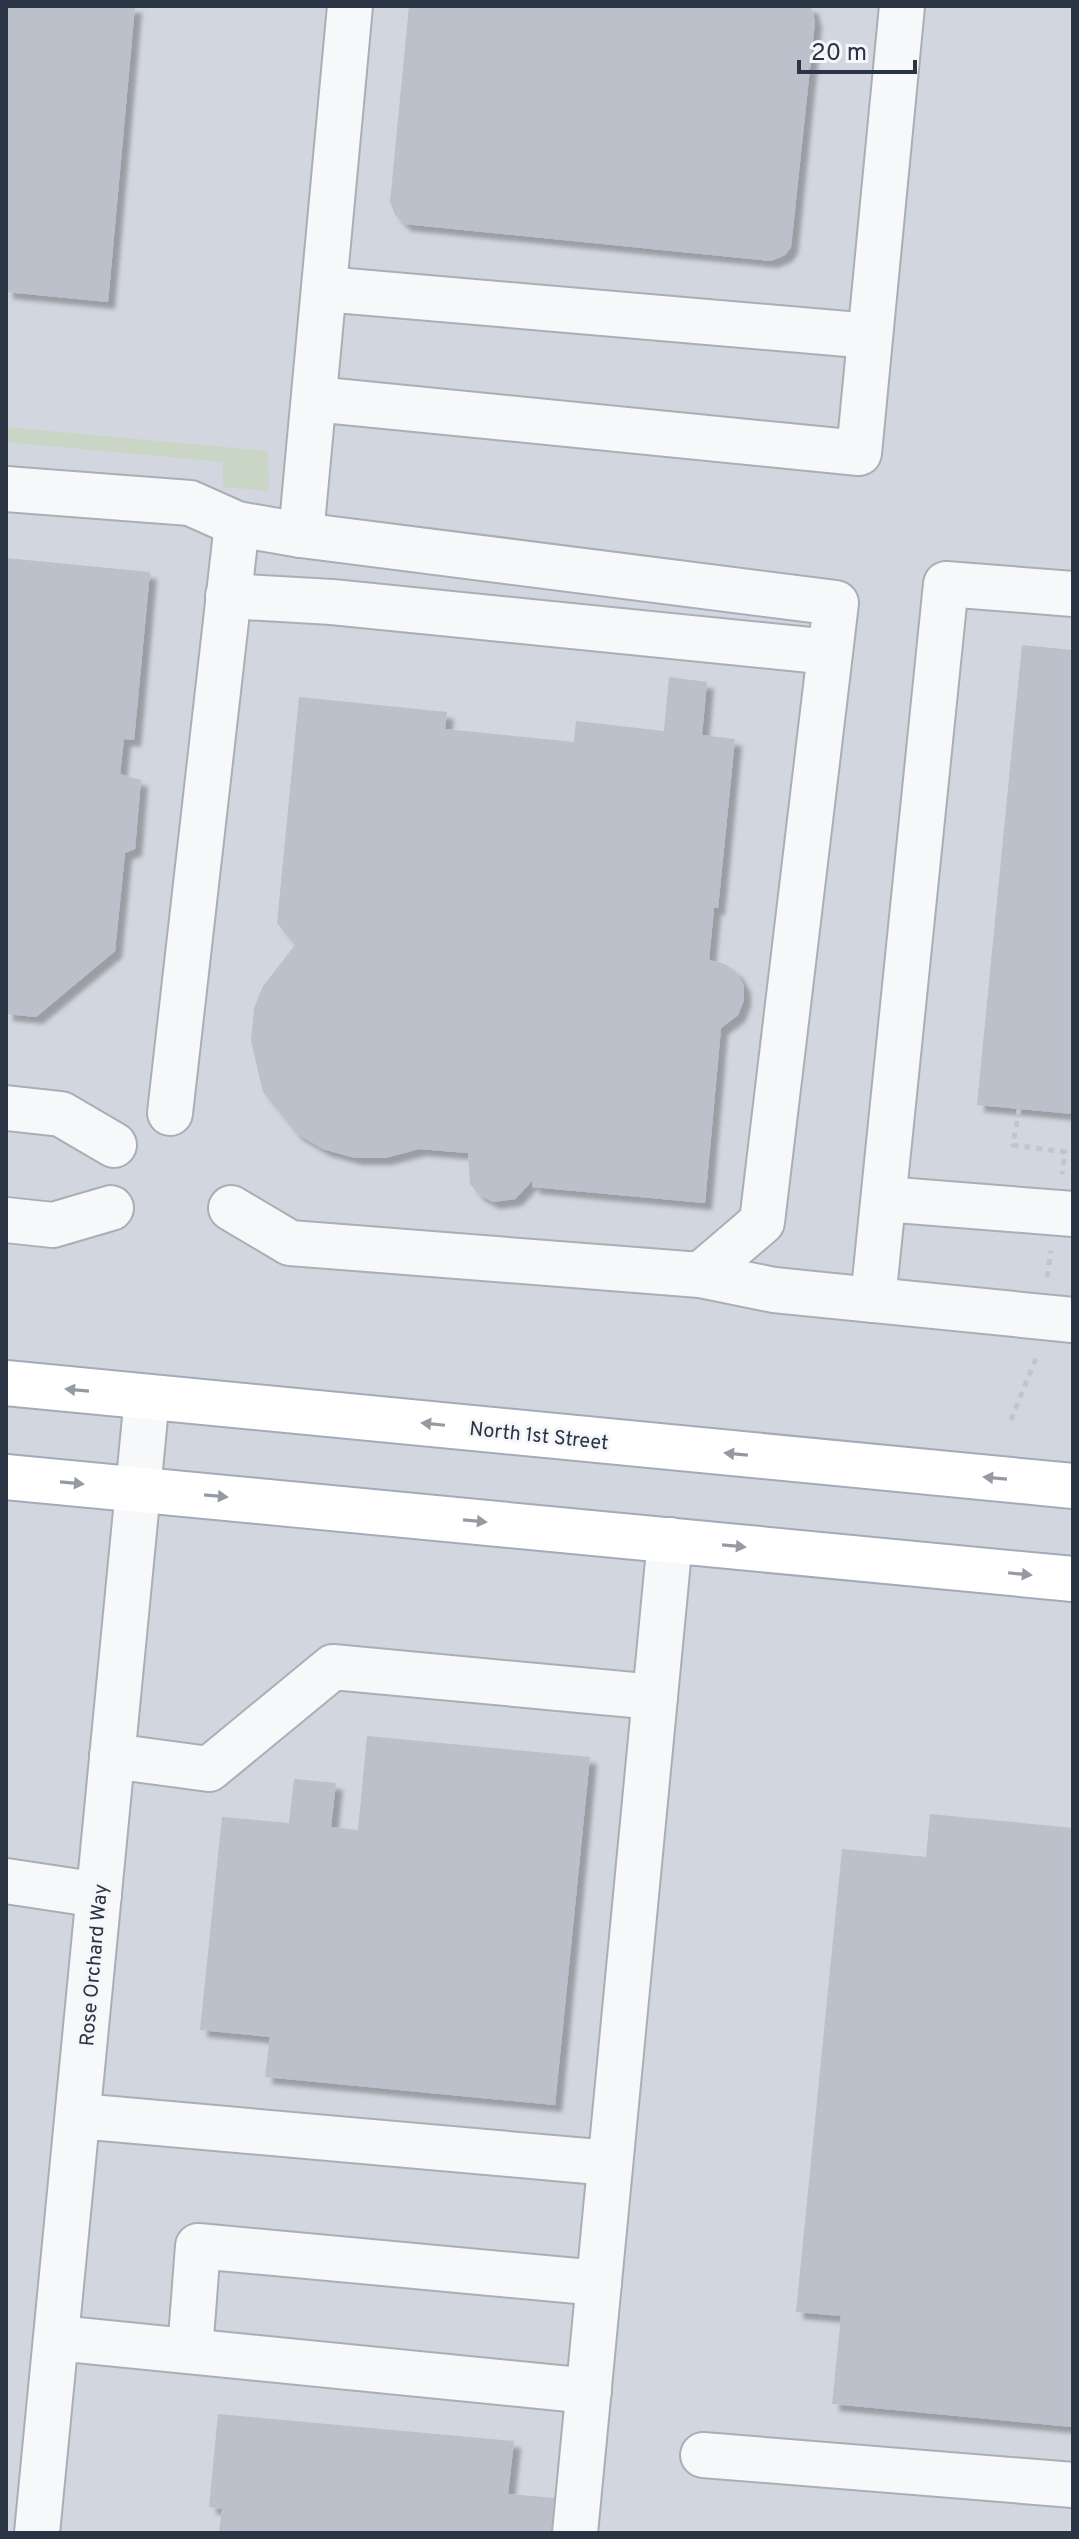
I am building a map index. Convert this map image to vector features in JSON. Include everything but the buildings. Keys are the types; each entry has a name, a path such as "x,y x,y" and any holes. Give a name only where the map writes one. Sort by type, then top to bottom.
{"main road":[{"name":"North 1st Street","path":"6,1383 1073,1486"},
{"path":"6,1477 1073,1579"}],"street":[{"path":"301,535 350,6"},
{"path":"314,399 859,453 902,6"},
{"path":"324,289 870,336"},
{"path":"6,489 190,503 237,524 301,535 836,603 762,1222 700,1275"},
{"path":"170,1113 237,524"},
{"path":"873,1300 946,584 1073,594"},
{"path":"228,596 332,602 830,652"},
{"path":"6,1108 61,1114 114,1145"},
{"path":"884,1199 1073,1214"},
{"path":"6,1220 53,1225 111,1208"},
{"path":"231,1208 290,1243 700,1275 774,1290 1073,1320"},
{"name":"Rose Orchard Way","path":"37,2533 147,1397"},
{"path":"575,2533 670,1540"},
{"path":"112,1756 209,1769 333,1667 655,1697"},
{"path":"6,1881 99,1895"},
{"path":"79,2116 610,2163"},
{"path":"190,2351 198,2246 599,2283"},
{"path":"57,2338 589,2391"},
{"path":"703,2455 1073,2485"}],"path":[{"path":"1019,1109 1013,1145 1065,1152"},
{"path":"1011,1420 1035,1361"}],"shaded area":[{"path":"6,6 1073,6 1073,2533 6,2533"}],"green space":[{"path":"6,427 268,451 269,491 223,487 223,462 6,442"}]}
